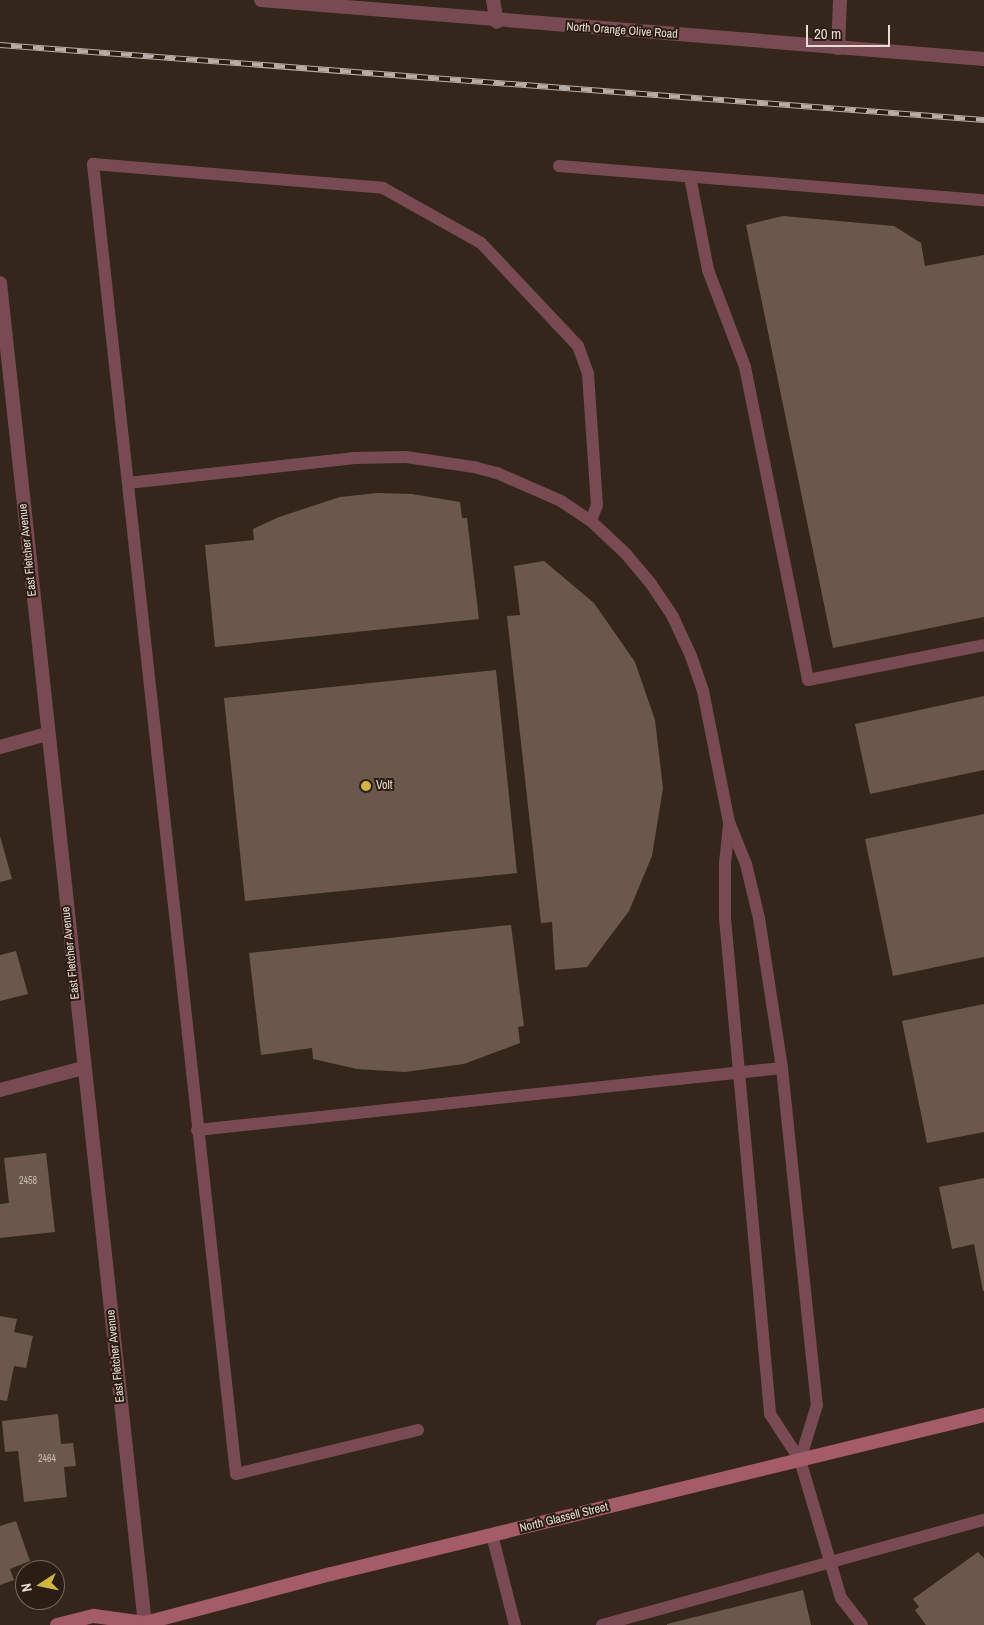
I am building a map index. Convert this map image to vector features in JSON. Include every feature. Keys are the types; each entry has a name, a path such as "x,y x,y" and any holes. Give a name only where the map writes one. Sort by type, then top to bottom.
{"main road":[{"name":"North Glassell Street","path":"57,1625 94,1616 144,1624 492,1535 984,1415"}],"street":[{"name":"North Orange Olive Road","path":"261,0 497,22 984,59"},
{"path":"493,0 497,22"},
{"path":"838,48 840,0"},
{"name":"East Fletcher Avenue","path":"0,283 144,1624"},
{"path":"0,747 47,734"},
{"path":"0,1090 83,1068"}],"lane":[{"path":"418,1430 236,1474 93,164 383,188 482,243 578,346 588,374 597,504 591,521"},
{"path":"560,166 984,200"},
{"path":"690,177 708,270 745,367 808,680 984,644"},
{"path":"128,483 353,458 406,457 497,473 561,501 591,521 626,554 651,584 673,617 691,656 715,740 730,822 746,864 759,918 782,1068 817,1404 800,1460"},
{"path":"730,822 725,862 725,918 770,1414 800,1460 841,1598 862,1625"},
{"path":"197,1130 782,1068"},
{"path":"602,1625 831,1564 984,1520"},
{"path":"492,1535 515,1625"}],"building":[{"path":"783,216 894,226 921,243 925,266 984,255 984,617 833,648 746,225"},
{"path":"377,493 412,494 460,502 462,518 467,518 479,619 215,647 205,545 254,540 253,529 279,517 340,497"},
{"path":"544,561 594,603 635,662 655,720 663,788 652,856 629,911 587,967 555,970 552,922 541,923 507,616 520,615 514,566"},
{"path":"496,670 517,873 245,901 224,698"},
{"path":"984,696 984,770 870,794 855,724"},
{"path":"984,814 984,957 893,976 865,839"},
{"path":"0,836 12,879 0,882"},
{"path":"511,925 524,1026 518,1027 520,1043 464,1064 405,1072 357,1069 313,1059 312,1048 261,1055 249,953"},
{"path":"16,951 28,994 0,1001 0,955"},
{"path":"984,1004 984,1132 927,1143 902,1021"},
{"path":"46,1153 55,1232 0,1238 0,1204 9,1203 4,1158"},
{"path":"984,1178 983,1291 974,1244 952,1249 939,1187"},
{"path":"0,1316 17,1319 14,1332 33,1336 26,1368 14,1366 7,1401 0,1400"},
{"path":"58,1414 61,1444 73,1443 76,1466 64,1467 67,1497 24,1502 18,1451 5,1452 2,1421"},
{"path":"16,1521 30,1560 15,1560 15,1567 10,1569 14,1580 0,1585 0,1526"},
{"path":"978,1552 984,1558 984,1625 926,1625 915,1610 919,1607 913,1599"},
{"path":"803,1590 811,1625 667,1625 667,1624"}],"railway":[{"path":"0,45 984,120"}],"place":[{"name":"Volt","path":"366,786"}]}
